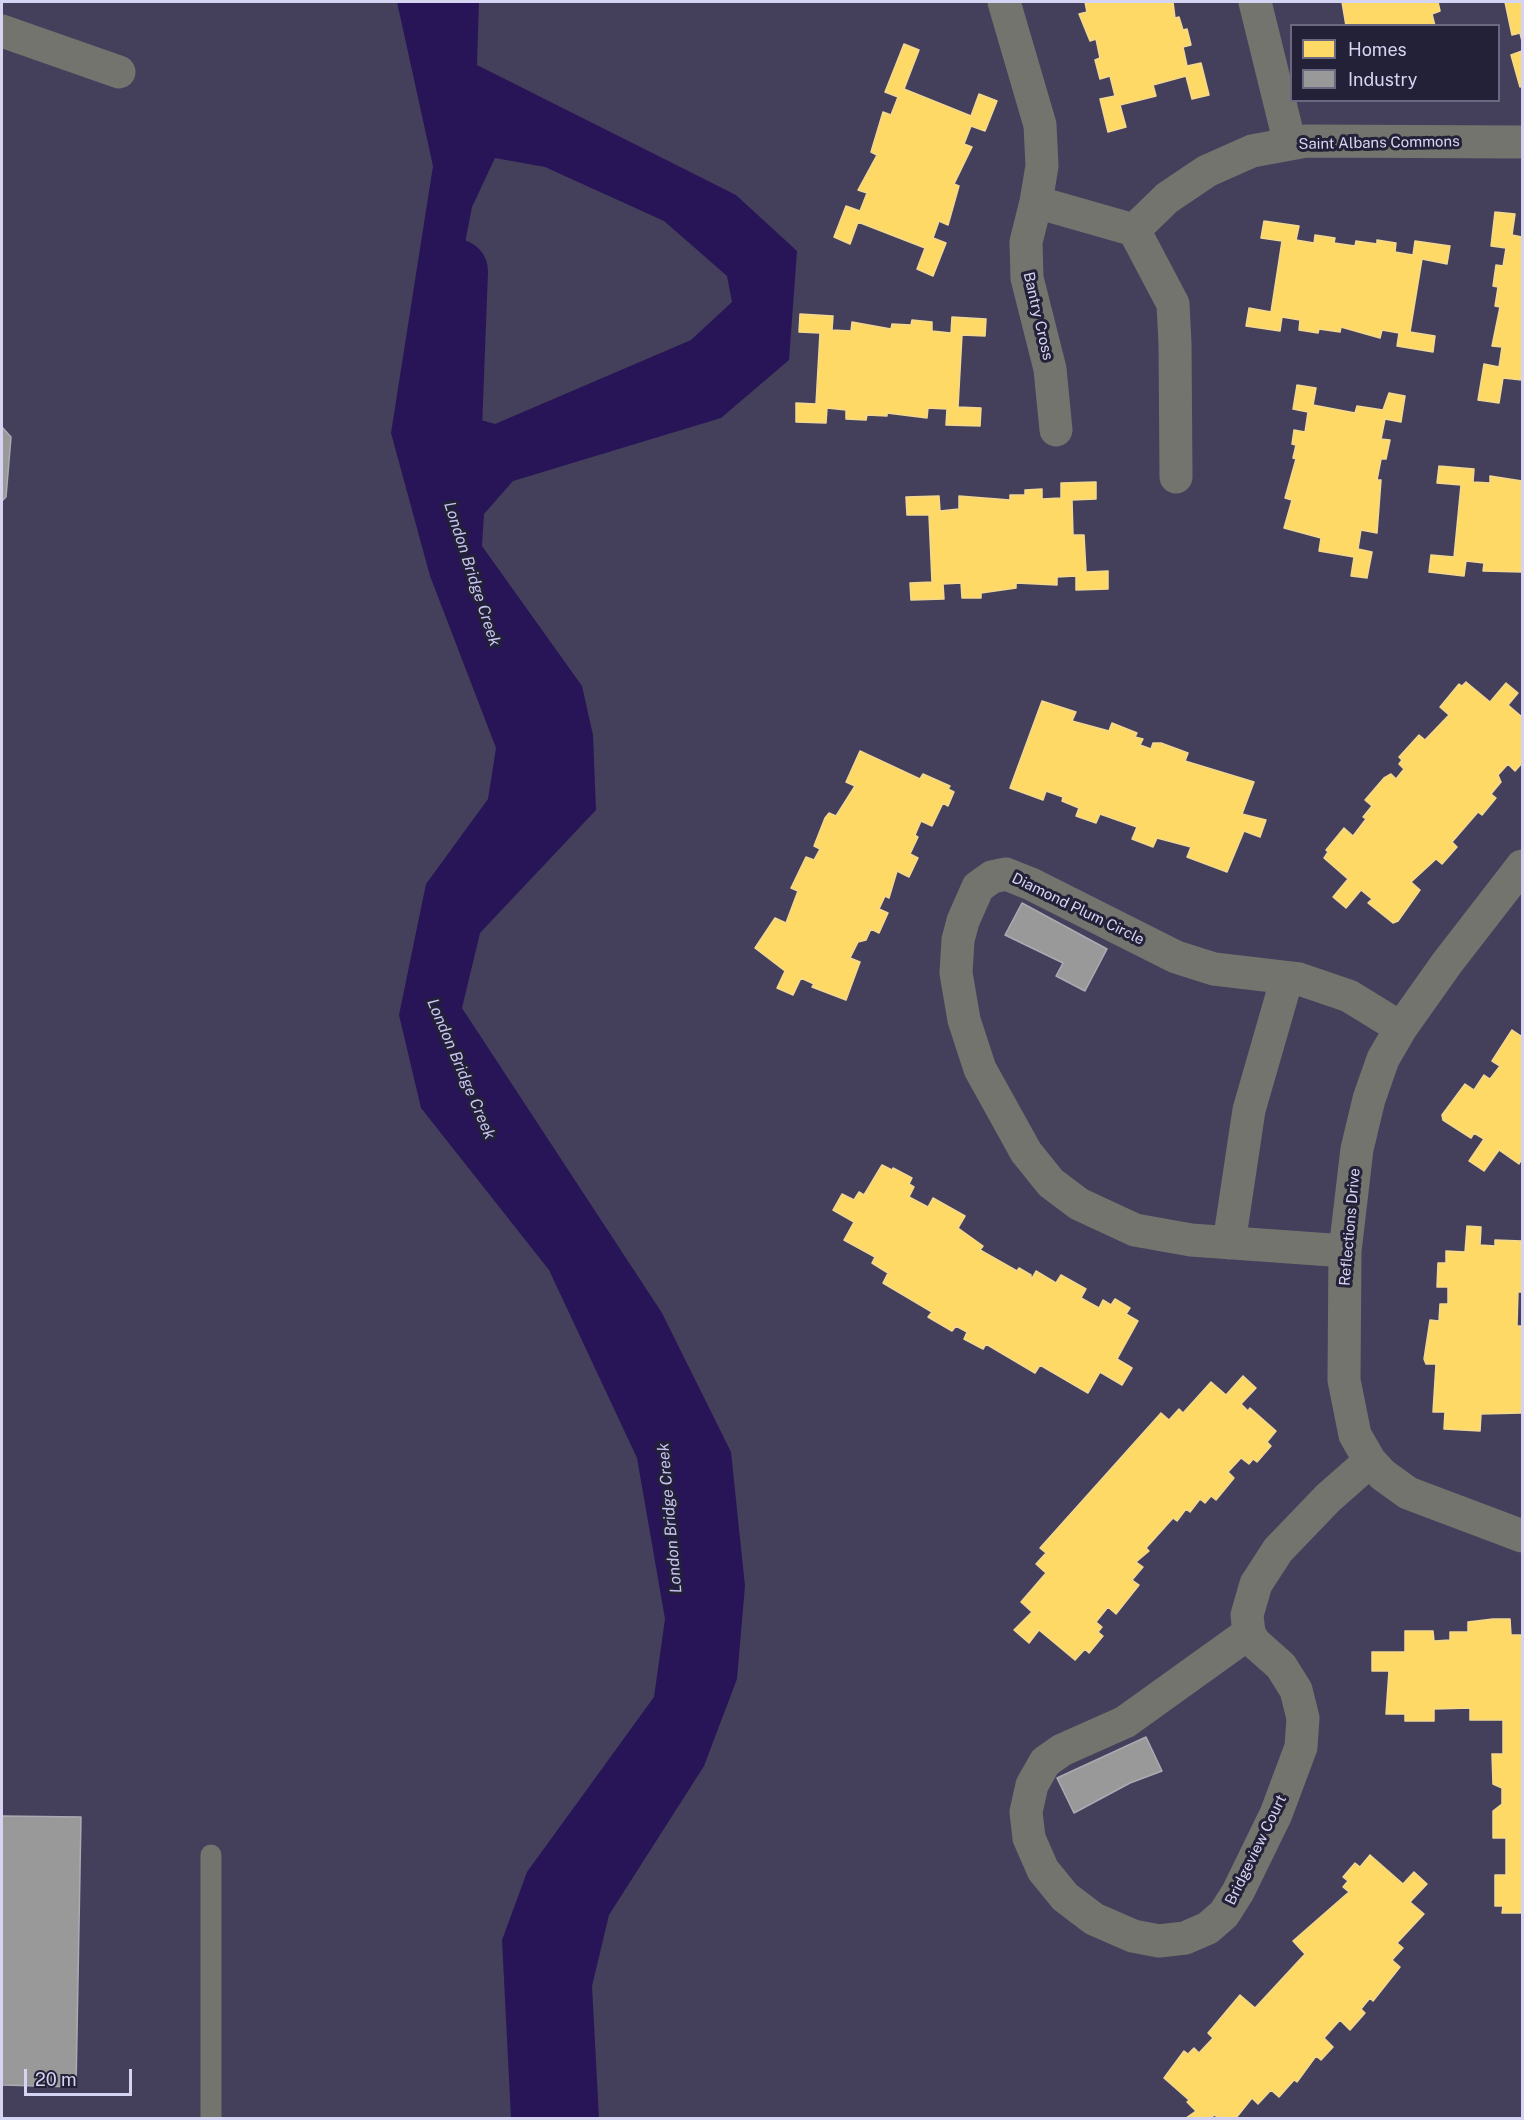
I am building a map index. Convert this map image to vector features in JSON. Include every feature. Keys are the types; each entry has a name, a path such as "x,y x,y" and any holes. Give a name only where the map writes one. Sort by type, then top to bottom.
{"street":[{"path":"1004,2 1040,125 1042,166 1036,202 1134,230 1173,304 1176,477"},
{"path":"1255,2 1290,144"},
{"path":"2,31 119,72"},
{"name":"Saint Albans Commons","path":"1134,230 1167,198 1208,171 1252,151 1306,141 1522,142"},
{"name":"Bantry Cross","path":"1036,202 1026,242 1027,278 1050,369 1056,430"},
{"name":"Reflections Drive","path":"1522,866 1447,963 1401,1028 1383,1059 1369,1099 1357,1149 1345,1251 1344,1380 1356,1435 1370,1461 1383,1475 1408,1493 1522,1536"},
{"name":"Diamond Plum Circle","path":"1345,1251 1191,1240 1135,1230 1079,1204 1052,1183 1026,1152 980,1069 964,1020 959,992 956,973 958,940 963,921 978,887 992,877 1006,874 1176,957 1214,969 1299,979 1349,996 1401,1028"},
{"path":"1229,1243 1249,1110 1287,978"},
{"path":"1249,1633 1247,1615 1256,1584 1278,1550 1328,1498 1370,1461"},
{"name":"Bridgeview Court","path":"1249,1633 1254,1642 1281,1666 1296,1690 1303,1718 1300,1747 1280,1803 1238,1892 1224,1914 1208,1928 1185,1938 1159,1941 1132,1936 1094,1919 1065,1897 1043,1870 1029,1838 1026,1812 1032,1785 1045,1762 1062,1749 1125,1722 1249,1633"}],"lane":[{"path":"211,1855 212,2118"}],"water":[{"path":"397,2 479,2 477,65 736,195 797,251 789,360 721,418 513,481 484,514 482,546 582,686 593,735 596,810 480,933 462,1008 662,1313 731,1452 745,1586 737,1679 704,1766 609,1915 592,1986 599,2118 511,2118 502,1940 527,1872 654,1697 665,1619 637,1458 549,1270 421,1108 399,1015 426,884 488,799 496,748 430,576 391,433 433,166","holes":["495,158 545,167 664,221 727,276 732,302 691,340 495,424 467,416 451,392 459,274 472,207"]}],"building: Homes":[{"path":"1085,2 1173,2 1175,18 1179,17 1183,30 1187,29 1191,45 1183,47 1187,66 1201,63 1209,95 1192,99 1186,76 1153,85 1156,96 1120,105 1126,127 1108,132 1100,99 1115,96 1110,76 1100,79 1095,60 1100,58 1096,39 1090,41 1079,14 1087,12"},
{"path":"1342,2 1438,2 1440,11 1432,14 1434,24 1346,24"},
{"path":"1505,2 1522,2 1522,41 1520,33 1512,35"},
{"path":"904,44 919,50 904,89 971,116 979,94 997,101 985,131 971,126 964,144 972,147 954,184 959,186 948,225 939,221 933,238 946,243 933,276 917,269 925,248 858,222 850,244 834,237 846,206 860,211 867,193 858,190 877,155 871,152 883,112 891,115 898,97 885,92"},
{"path":"1522,51 1522,86 1520,87 1511,55"},
{"path":"1495,212 1515,214 1512,235 1522,237 1522,380 1503,378 1499,403 1478,400 1484,364 1499,367 1502,347 1492,346 1500,307 1495,306 1498,287 1493,286 1496,265 1503,266 1506,248 1491,246"},
{"path":"1264,221 1299,226 1296,240 1314,243 1315,235 1335,238 1334,243 1355,246 1356,241 1377,244 1377,240 1396,243 1395,252 1413,255 1415,241 1450,246 1447,264 1422,259 1410,332 1435,336 1433,352 1397,346 1399,333 1382,330 1380,338 1341,327 1340,332 1319,329 1318,333 1299,330 1300,320 1282,317 1280,331 1246,326 1249,308 1271,312 1282,241 1261,238"},
{"path":"800,314 833,316 832,330 851,331 852,322 891,329 892,324 911,325 912,320 932,322 932,331 951,333 952,317 986,319 985,336 962,335 958,407 981,408 980,426 946,425 947,409 928,408 927,418 887,413 887,416 867,415 866,420 846,419 846,410 827,408 826,423 796,422 796,403 816,404 820,333 799,332"},
{"path":"1297,385 1316,388 1313,405 1355,413 1357,406 1383,410 1389,393 1405,396 1401,422 1385,419 1381,439 1390,440 1386,459 1381,459 1377,480 1381,480 1377,533 1361,530 1358,549 1372,552 1367,578 1351,576 1354,557 1319,551 1321,538 1284,528 1292,500 1285,498 1296,459 1293,458 1296,445 1292,444 1294,430 1305,432 1308,412 1293,409"},
{"path":"1439,466 1474,469 1473,482 1490,483 1490,476 1522,481 1522,572 1483,571 1484,563 1466,561 1464,576 1429,572 1431,555 1454,557 1461,485 1437,483"},
{"path":"1096,482 1096,499 1072,500 1073,535 1084,535 1086,572 1108,571 1108,589 1076,590 1076,576 1057,577 1057,585 1016,583 1016,588 981,593 981,598 962,598 961,583 943,584 944,599 911,600 910,583 932,582 929,515 907,515 906,497 939,496 940,511 959,509 959,496 1010,500 1010,495 1025,495 1025,490 1042,489 1042,499 1061,498 1061,483"},
{"path":"1466,682 1490,702 1506,683 1518,693 1508,705 1522,717 1522,763 1515,771 1508,764 1498,775 1501,782 1491,794 1496,798 1482,815 1478,812 1452,842 1457,847 1442,864 1436,859 1411,882 1420,890 1398,921 1393,923 1368,903 1372,899 1361,890 1346,908 1333,897 1348,879 1324,858 1328,852 1326,850 1344,828 1353,836 1366,819 1363,817 1372,806 1365,800 1384,778 1391,774 1396,779 1404,769 1399,764 1402,760 1399,757 1419,735 1425,740 1449,715 1440,707 1459,684 1462,686"},
{"path":"1042,701 1076,712 1072,721 1109,731 1112,723 1137,733 1135,737 1143,739 1140,745 1151,749 1153,743 1161,743 1188,753 1185,761 1254,782 1242,814 1266,820 1260,837 1244,831 1227,872 1187,857 1191,847 1157,838 1153,847 1132,839 1137,827 1100,814 1096,823 1076,816 1079,808 1062,801 1063,797 1046,791 1043,800 1010,788"},
{"path":"860,751 920,779 923,774 950,786 948,789 954,792 948,806 943,803 932,826 921,821 915,835 918,837 910,854 918,858 909,877 897,871 889,898 885,896 879,909 888,913 879,933 871,929 866,940 858,942 850,958 860,962 846,1000 812,987 814,984 801,978 793,995 777,988 785,971 755,948 775,918 786,923 798,891 791,888 806,857 814,860 820,849 814,846 825,818 829,813 836,816 855,786 846,782"},
{"path":"1512,1030 1521,1036 1522,1034 1522,1158 1519,1164 1499,1150 1484,1171 1469,1161 1484,1139 1474,1133 1471,1138 1443,1120 1442,1115 1465,1084 1474,1090 1484,1075 1490,1079 1500,1066 1492,1061"},
{"path":"882,1165 912,1178 909,1184 914,1187 909,1197 928,1207 933,1198 965,1216 958,1228 983,1246 980,1250 1017,1271 1019,1268 1031,1275 1031,1280 1036,1271 1056,1283 1061,1275 1086,1289 1081,1298 1099,1308 1103,1300 1111,1305 1115,1299 1130,1308 1126,1314 1138,1321 1117,1359 1132,1368 1122,1385 1100,1372 1088,1393 1040,1365 1035,1373 986,1344 983,1349 964,1339 967,1332 956,1326 952,1331 928,1317 932,1312 883,1283 888,1273 872,1263 875,1257 844,1240 854,1222 833,1210 842,1194 854,1200 859,1192 864,1195"},
{"path":"1467,1226 1481,1227 1480,1245 1495,1246 1495,1240 1522,1241 1522,1292 1518,1292 1517,1326 1522,1326 1521,1413 1481,1414 1480,1431 1444,1429 1445,1412 1433,1412 1436,1364 1426,1364 1424,1359 1430,1320 1439,1321 1440,1304 1448,1304 1448,1287 1437,1287 1438,1263 1446,1263 1446,1251 1465,1252"},
{"path":"1243,1376 1256,1388 1241,1404 1248,1411 1250,1408 1276,1431 1267,1442 1271,1446 1257,1462 1253,1459 1249,1464 1241,1458 1228,1472 1234,1478 1216,1500 1211,1496 1205,1503 1200,1499 1190,1512 1186,1509 1177,1521 1173,1518 1146,1548 1149,1551 1136,1562 1143,1567 1132,1580 1139,1585 1116,1614 1108,1607 1096,1622 1102,1627 1098,1632 1103,1636 1089,1653 1085,1649 1075,1660 1039,1630 1029,1643 1014,1630 1032,1612 1021,1602 1046,1573 1036,1564 1046,1553 1040,1548 1161,1413 1169,1420 1179,1409 1183,1413 1211,1382 1226,1395"},
{"path":"1510,1619 1511,1635 1522,1635 1522,1913 1502,1913 1503,1906 1495,1906 1495,1875 1506,1875 1506,1838 1493,1838 1493,1811 1502,1804 1502,1788 1493,1784 1492,1754 1503,1754 1503,1720 1470,1720 1470,1708 1434,1709 1434,1721 1405,1721 1405,1714 1386,1714 1389,1671 1372,1671 1372,1652 1405,1652 1405,1631 1433,1631 1434,1641 1450,1640 1450,1632 1468,1632 1468,1622"},
{"path":"1370,1855 1403,1884 1414,1872 1427,1884 1410,1902 1424,1914 1397,1943 1403,1948 1392,1960 1400,1967 1373,2001 1370,1998 1361,2009 1365,2013 1350,2030 1340,2020 1324,2038 1333,2047 1321,2060 1316,2056 1297,2082 1294,2080 1279,2097 1271,2090 1258,2104 1252,2098 1236,2118 1220,2118 1214,2115 1211,2118 1186,2118 1196,2111 1187,2102 1189,2100 1164,2078 1184,2051 1188,2054 1194,2048 1199,2053 1213,2038 1208,2033 1240,1995 1255,2008 1305,1954 1293,1941 1349,1892 1343,1887 1348,1881 1343,1877 1355,1863 1360,1867"}],"building: Industry":[{"path":"2,427 11,437 6,497 2,501"},
{"path":"1022,903 1107,949 1085,991 1056,976 1063,963 1005,935"},
{"path":"1146,1737 1162,1771 1130,1783 1074,1813 1057,1778"},
{"path":"2,1816 81,1817 76,2087 2,2085"}],"waterway":[{"name":"London Bridge Creek","path":"448,481 456,271"}]}
